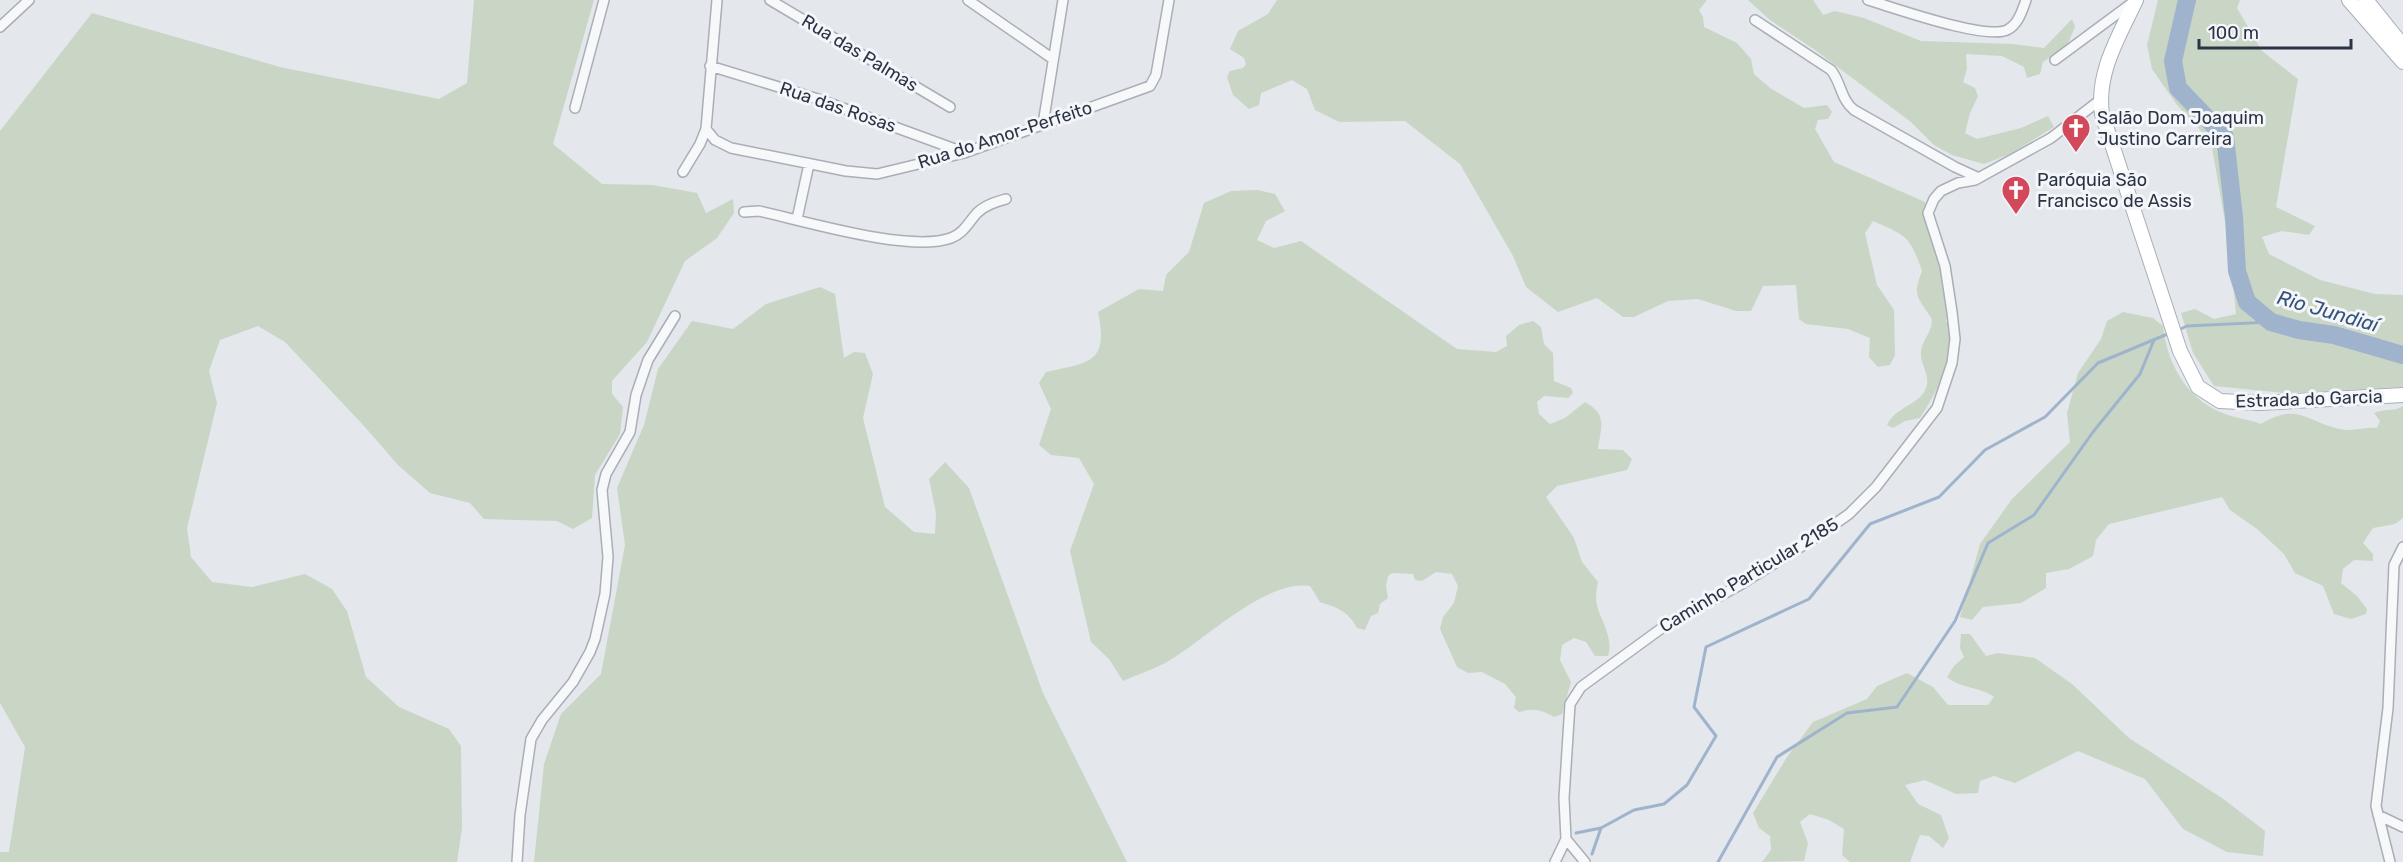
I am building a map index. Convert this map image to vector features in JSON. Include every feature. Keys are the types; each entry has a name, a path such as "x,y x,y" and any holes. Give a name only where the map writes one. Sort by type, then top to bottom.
{"street":[{"path":"0,27 29,0"},
{"path":"575,108 604,0"},
{"path":"683,172 706,129 717,0"},
{"name":"Rua das Palmas","path":"770,0 950,106"},
{"path":"968,0 1053,60"},
{"path":"1042,124 1063,0"},
{"name":"Rua do Amor-Perfeito","path":"706,129 715,140 731,148 862,173 877,174 964,153 1150,86 1156,75 1169,0"},
{"path":"1868,0 1953,25 1997,34 2010,29 2019,18 2026,0"},
{"path":"2055,60 2135,0"},
{"path":"1755,20 1831,70 1839,81 1845,102 1854,110 1955,167 1979,178 2051,138 2100,100 2106,66 2135,0"},
{"path":"2359,2 2403,46"},
{"path":"2359,2 2403,62"},
{"name":"Rua das Rosas","path":"710,66 897,126 964,153"},
{"name":"Estrada do Garcia","path":"2100,100 2105,124 2180,351 2198,387 2220,401 2259,403 2403,395"},
{"path":"797,219 809,164"},
{"name":"Caminho Particular 2185","path":"1555,862 1566,839 1564,798 1570,704 1581,687 1666,625 1740,585 1849,514 1876,487 1937,408 1952,363 1955,339 1945,266 1928,213 1934,199 1941,191 1979,178"},
{"path":"744,212 759,211 879,237 925,243 958,235 987,205 1006,199"},
{"path":"517,862 520,815 531,739 542,720 573,682 595,639 605,594 608,557 602,490 606,474 630,432 636,395 648,360 675,316"},
{"path":"2390,862 2376,806 2389,698 2394,566 2403,547"},
{"path":"2378,815 2403,827"},
{"path":"1566,839 1585,862"}],"green space":[{"path":"474,0 594,0 553,144 602,184 653,185 697,193 706,213 733,199 734,213 717,238 685,261 647,342 612,381 612,394 623,407 620,434 595,475 592,518 573,529 557,521 484,519 470,503 430,493 398,465 285,342 258,326 220,340 209,371 217,403 187,528 191,557 212,582 252,587 305,574 332,589 347,611 366,677 399,707 449,729 461,746 462,828 457,862 0,862 0,852 9,852 25,747 0,703 0,131 92,13 280,67 439,99 467,83"},
{"path":"1277,0 1707,0 1699,10 1703,17 1704,27 1737,43 1751,59 1754,74 1770,88 1804,108 1827,105 1832,112 1828,119 1818,120 1815,129 1834,162 1925,202 1929,232 1945,291 1946,322 1950,324 1950,337 1947,361 1939,385 1920,418 1905,421 1893,428 1887,425 1896,414 1919,398 1926,388 1927,379 1921,352 1932,321 1917,293 1922,271 1918,259 1906,238 1900,234 1873,221 1865,233 1877,285 1894,310 1895,355 1890,365 1878,367 1869,357 1870,338 1848,329 1806,324 1799,319 1796,285 1763,286 1751,311 1736,311 1698,299 1668,301 1634,317 1623,317 1597,298 1558,312 1526,287 1513,256 1460,164 1405,121 1339,122 1315,110 1307,89 1292,80 1261,93 1259,105 1249,109 1233,95 1227,77 1230,71 1243,68 1246,64 1244,58 1230,49 1238,31 1268,14"},
{"path":"1748,0 1813,0 1823,15 1835,11 1864,18 1921,41 2012,44 2044,48 2072,19 2075,27 2067,46 2043,62 2040,74 2027,78 2024,67 2002,56 1966,54 1967,69 1963,82 1975,88 1978,96 1970,113 1965,133 1977,139 2021,128 2048,116 2054,127 2010,154 1984,164 1952,155 1934,145 1911,122 1815,50 1770,20"},
{"path":"2158,0 2240,0 2237,8 2262,51 2298,79 2276,207 2315,226 2309,235 2282,231 2262,237 2269,254 2320,280 2375,294 2403,295 2403,387 2284,393 2214,386 2193,353 2181,313 2195,309 2214,319 2236,314 2230,250 2211,142 2177,105 2152,69 2147,45"},
{"path":"1257,190 1275,194 1285,211 1266,221 1257,240 1274,248 1301,241 1457,349 1496,352 1507,346 1506,336 1519,325 1533,321 1541,327 1544,344 1553,353 1554,381 1571,388 1573,393 1568,398 1544,396 1537,402 1539,414 1550,424 1565,418 1585,402 1600,417 1598,449 1623,450 1632,459 1627,470 1557,486 1546,497 1574,538 1582,562 1598,582 1596,594 1598,610 1609,640 1608,656 1595,656 1586,642 1574,638 1562,645 1560,660 1571,682 1562,714 1554,717 1537,710 1519,712 1514,708 1516,697 1505,684 1482,672 1468,673 1457,667 1440,629 1443,617 1454,603 1458,586 1452,574 1436,572 1422,581 1415,580 1413,574 1392,573 1388,576 1386,586 1388,598 1380,604 1378,613 1371,616 1365,630 1357,628 1342,611 1320,602 1310,586 1293,586 1256,601 1237,612 1185,651 1153,669 1123,681 1109,659 1091,642 1070,551 1094,484 1079,458 1051,455 1039,445 1051,409 1039,383 1046,372 1084,362 1098,351 1101,329 1098,312 1139,289 1163,291 1166,275 1189,252 1204,203 1231,191"},
{"path":"820,287 835,294 844,358 854,352 865,353 873,374 863,418 885,507 914,532 935,534 936,513 929,479 945,462 969,488 1043,693 1127,862 534,862 544,764 561,714 601,674 625,545 617,488 644,425 658,369 692,321 733,329 766,304"},
{"path":"2123,312 2153,318 2163,326 2169,353 2180,377 2197,397 2225,414 2261,424 2284,414 2301,415 2328,426 2350,430 2377,428 2380,421 2374,413 2403,406 2403,518 2395,524 2373,528 2363,543 2373,554 2373,561 2354,560 2343,569 2341,583 2357,596 2367,609 2366,614 2351,619 2334,614 2323,586 2295,573 2284,554 2257,529 2230,510 2222,497 2109,524 2096,540 2093,556 2069,569 2046,573 2046,588 2021,603 1983,607 1972,620 1960,617 1980,544 2012,499 2070,442 2067,413 2078,373 2101,339 2107,321"},
{"path":"1961,634 1970,634 1986,656 1998,653 2035,658 2072,684 2129,738 2222,798 2265,831 2263,856 2227,852 2183,829 2145,779 2078,751 2015,783 1994,776 1980,781 1978,793 1956,794 1925,780 1905,785 1918,804 1941,815 1949,838 1943,848 1929,836 1920,835 1910,862 1850,862 1842,855 1844,829 1829,820 1810,814 1800,822 1808,843 1804,861 1762,862 1771,850 1770,836 1759,828 1753,813 1787,757 1813,722 1867,699 1877,686 1907,673 1933,687 1948,705 1988,705 1994,697 1958,684 1947,677 1964,657 1960,648"}],"waterway":[{"name":"Rio Jundiaí","path":"2187,0 2173,61 2178,88 2225,137 2234,217 2237,271 2247,302 2271,322 2299,330 2334,335 2403,355"},
{"path":"2176,331 2187,326 2271,322"},
{"path":"1576,833 1601,828 1634,810 1664,804 1687,785 1716,736 1694,707 1706,647 1809,599 1870,524 1939,497 1985,450 2045,417 2098,363 2170,333"},
{"path":"1718,862 1777,757 1847,713 1897,707 1955,621 1988,543 2034,515 2093,432 2140,374 2154,340"},
{"path":"1592,854 1601,828"}],"place":[{"name":"Salão Dom Joaquim Justino Carreira","path":"2076,154"},
{"name":"Paróquia São Francisco de Assis","path":"2016,216"}]}
